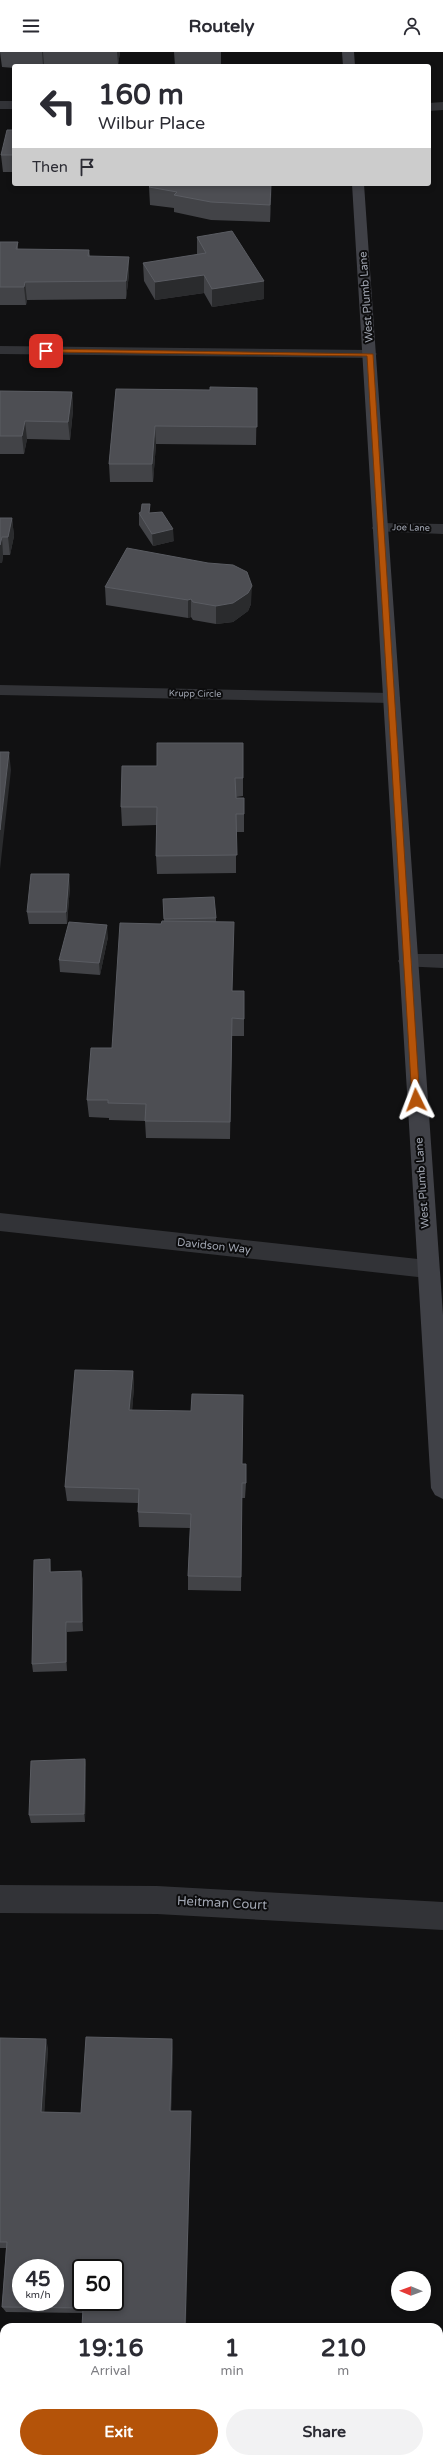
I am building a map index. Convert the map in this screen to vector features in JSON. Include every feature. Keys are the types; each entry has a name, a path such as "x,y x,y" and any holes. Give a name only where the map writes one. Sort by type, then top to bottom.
{"main road":[{"path":"348,52 349,64"},
{"name":"West Plumb Lane","path":"358,186 427,1269 443,1488"}],"street":[{"path":"0,105 12,105"},
{"path":"431,107 443,106"},
{"path":"0,350 370,354"},
{"name":"Joe Lane","path":"380,528 443,529"},
{"name":"Krupp Circle","path":"0,690 391,698"},
{"path":"408,961 443,961"},
{"name":"Davidson Way","path":"0,1222 427,1269"},
{"name":"Heitman Court","path":"0,1899 157,1900 443,1916"}],"building":[{"path":"7,130 12,130 12,155 1,155"},
{"path":"271,186 270,205 211,202 174,195 177,192 149,187"},
{"path":"232,231 264,281 212,289 204,275 155,282 143,263 206,253 197,237"},
{"path":"0,242 18,242 16,249 89,250 88,256 129,257 126,281 25,282 24,287 0,287"},
{"path":"210,387 257,388 257,427 155,426 152,464 109,464 116,389 210,390"},
{"path":"0,391 72,392 68,422 25,421 22,436 0,436"},
{"path":"142,504 150,504 149,513 162,512 173,529 152,534 139,513 141,512"},
{"path":"0,518 12,518 8,537 2,537 0,545"},
{"path":"127,548 208,563 233,565 247,572 252,586 248,593 233,603 216,606 193,602 191,599 188,600 105,587"},
{"path":"157,743 243,743 243,778 235,778 236,798 244,798 244,814 236,814 237,855 156,856 157,807 121,807 122,766 157,766"},
{"path":"0,752 9,752 0,830"},
{"path":"31,874 69,874 66,912 27,912"},
{"path":"214,897 216,918 164,919 163,899"},
{"path":"162,921 234,922 232,991 244,991 244,1019 232,1018 230,1122 145,1121 146,1104 108,1103 108,1100 87,1100 91,1048 112,1048 120,923 161,924"},
{"path":"69,922 107,925 99,963 59,960"},
{"path":"75,1370 133,1371 129,1410 191,1411 192,1394 243,1395 242,1464 246,1464 246,1483 242,1483 241,1577 188,1576 191,1514 138,1512 139,1489 65,1487"},
{"path":"50,1559 50,1572 81,1571 82,1622 66,1622 66,1662 32,1664 34,1560"},
{"path":"85,1759 84,1814 29,1815 31,1761"},
{"path":"86,2037 172,2039 170,2111 191,2111 185,2323 82,2323 83,2311 124,2311 124,2259 72,2259 72,2308 64,2308 64,2259 12,2259 12,2307 2,2307 7,2242 0,2242 0,2038 46,2039 41,2112 81,2113"}],"route":[{"path":"46,351 370,354 416,1100"}]}
